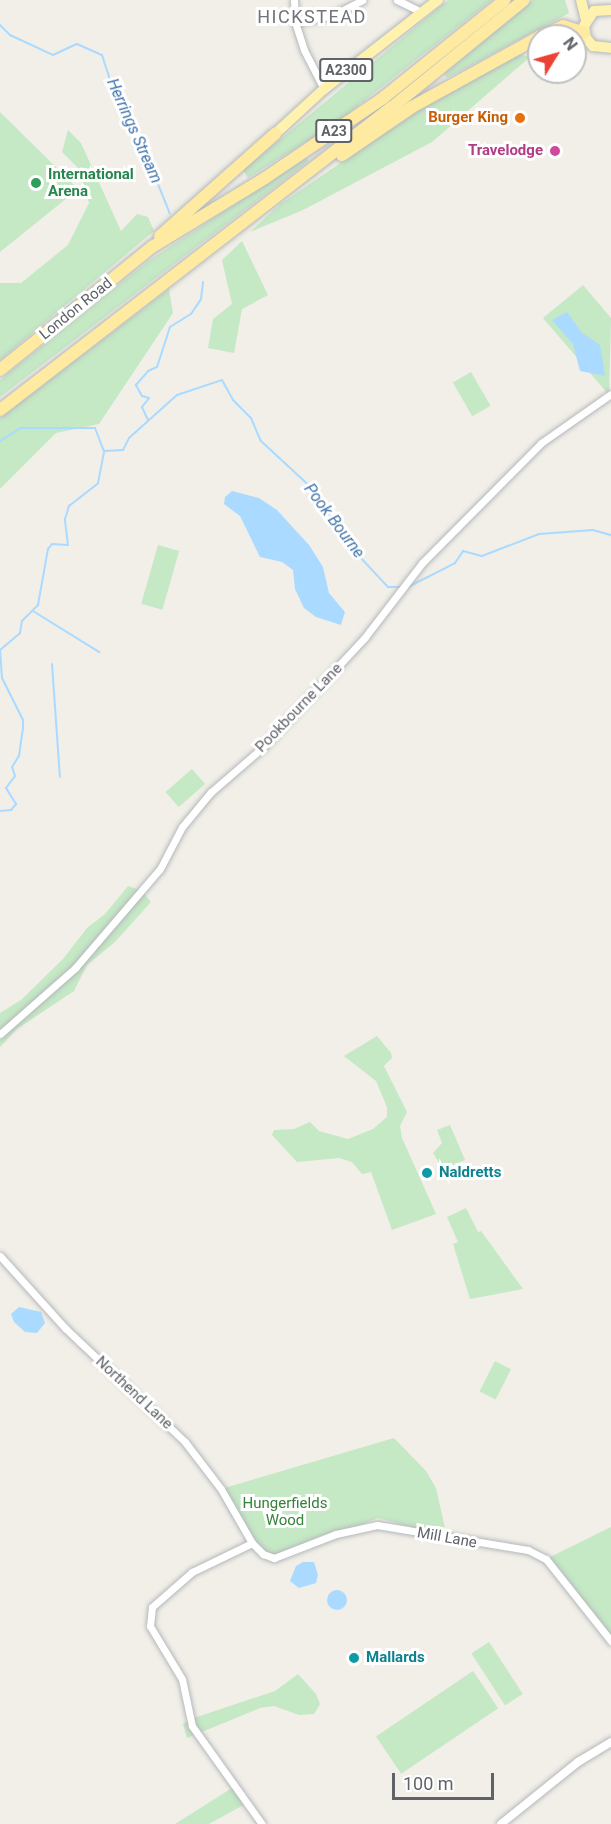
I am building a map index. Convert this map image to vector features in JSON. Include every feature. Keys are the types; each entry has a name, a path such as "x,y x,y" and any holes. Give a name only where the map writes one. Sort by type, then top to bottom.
{"highway":[{"name":"A23","path":"152,247 265,178 383,98 505,0"},
{"name":"A23","path":"0,410 295,182 524,0"},
{"path":"295,182 310,177 412,107 527,43"},
{"path":"152,247 162,233 275,134"},
{"name":"London Road","path":"0,370 152,247"}],"main road":[{"name":"A2300","path":"275,134 324,89 438,0"},
{"path":"581,0 585,24"},
{"path":"587,0 605,9"},
{"path":"586,20 605,9"},
{"path":"587,37 593,46 611,48"}],"street":[{"path":"294,0 294,22 324,89"},
{"path":"294,22 333,15 362,0"},
{"path":"397,0 422,12"},
{"name":"Pookbourne Lane","path":"0,1034 75,968 160,869 182,827 206,798 262,748 365,638 422,563 541,443 611,394"},
{"name":"Northend Lane","path":"0,1256 65,1328 185,1442 221,1489 252,1543"},
{"name":"Mill Lane","path":"252,1543 274,1558 336,1534 377,1525 528,1550 546,1559 611,1641"},
{"path":"252,1543 192,1572 152,1607 150,1626 182,1679 192,1726 262,1824"},
{"path":"501,1824 578,1762 611,1742"}],"green space":[{"path":"448,0 492,0 336,123 248,178 243,170"},
{"path":"533,0 565,0 569,13 548,24 527,24 527,35 447,78 444,74"},
{"path":"518,54 527,56 527,60 432,142 303,210 250,232 279,205 415,112"},
{"name":"International Arena","path":"0,112 74,185 72,194 0,252"},
{"path":"68,130 81,143 121,231 137,214 148,217 154,231 0,360 0,283 21,283 68,245 89,203 79,169 62,152"},
{"path":"306,158 309,161 0,397 0,380 148,261"},
{"path":"242,241 268,295 242,309 234,353 208,348 213,319 232,304 222,260"},
{"path":"583,285 611,318 609,395 543,318"},
{"path":"169,289 173,313 99,424 56,433 0,489 0,418"},
{"path":"471,372 491,406 472,416 453,383"},
{"path":"158,545 179,551 162,610 141,604"},
{"path":"192,769 205,784 179,807 166,792"},
{"path":"128,886 142,891 151,902 115,942 87,965 74,991 17,1029 0,1047 0,1013 21,1000 63,959 87,928 105,914"},
{"path":"377,1036 391,1053 392,1058 384,1066 407,1112 400,1126 402,1138 436,1214 392,1230 371,1172 362,1174 352,1162 339,1158 297,1162 272,1135 274,1130 294,1129 310,1122 319,1131 348,1139 373,1129 387,1117 387,1107 376,1081 344,1056"},
{"path":"450,1125 465,1160 443,1169 433,1153 442,1143 437,1130"},
{"path":"466,1208 478,1232 481,1231 523,1289 470,1299 453,1244 458,1242 447,1217"},
{"path":"495,1361 511,1369 496,1399 480,1391"},
{"name":"Hungerfields Wood","path":"394,1438 426,1471 436,1488 447,1537 378,1518 274,1558 263,1554 221,1489"},
{"path":"611,1527 611,1641 546,1559"},
{"path":"489,1642 523,1694 505,1705 471,1653"},
{"path":"473,1671 498,1708 401,1774 376,1736"},
{"path":"298,1674 316,1694 320,1704 314,1714 299,1715 274,1706 260,1708 187,1738 183,1724 191,1719 275,1691"},
{"path":"232,1788 247,1803 209,1824 175,1824"}],"water":[{"path":"567,312 582,333 600,345 605,376 580,371 573,344 552,320"},
{"path":"232,491 259,498 277,510 309,545 323,567 329,593 345,612 341,625 316,617 304,608 295,589 293,570 282,562 260,557 240,516 224,504 225,497"},
{"path":"19,1307 41,1312 45,1323 37,1333 25,1332 14,1322 11,1314"},
{"path":"303,1562 314,1562 318,1575 316,1583 299,1588 290,1581 296,1566"},
{"path":"337,1590 344,1593 347,1600 344,1607 337,1610 330,1607 327,1600 330,1593"}],"waterway":[{"name":"Herrings Stream","path":"0,25 10,35 53,55 77,44 102,55 114,92 132,133 142,144 170,214"},
{"name":"Herrings Stream","path":"148,420 142,407 149,398 142,396 136,385 148,371 157,367 170,327 191,314 201,299 203,282"},
{"name":"Pook Bourne","path":"104,451 123,450 129,438 177,395 222,380 233,400 251,418 261,441 316,492 346,542 388,587 400,587"},
{"path":"0,441 21,428 95,428 104,451"},
{"name":"Herrings Stream","path":"0,811 11,810 16,804 6,788 15,776 12,767 19,756 23,729 23,720 2,678 0,650 20,633 22,621 38,605 48,549 52,544 68,545 65,519 69,506 98,483 104,451"},
{"name":"Pook Bourne","path":"406,588 455,563 463,551 482,556 539,534 593,530 611,535"},
{"path":"33,611 99,652"},
{"path":"52,664 60,777"}],"place":[{"name":"Burger King","path":"520,118"},
{"name":"Travelodge","path":"555,151"},
{"name":"International Arena","path":"36,183"},
{"name":"Naldretts","path":"427,1173"},
{"name":"Mallards","path":"354,1658"}],"district":[{"name":"HICKSTEAD","path":"312,17"}]}
